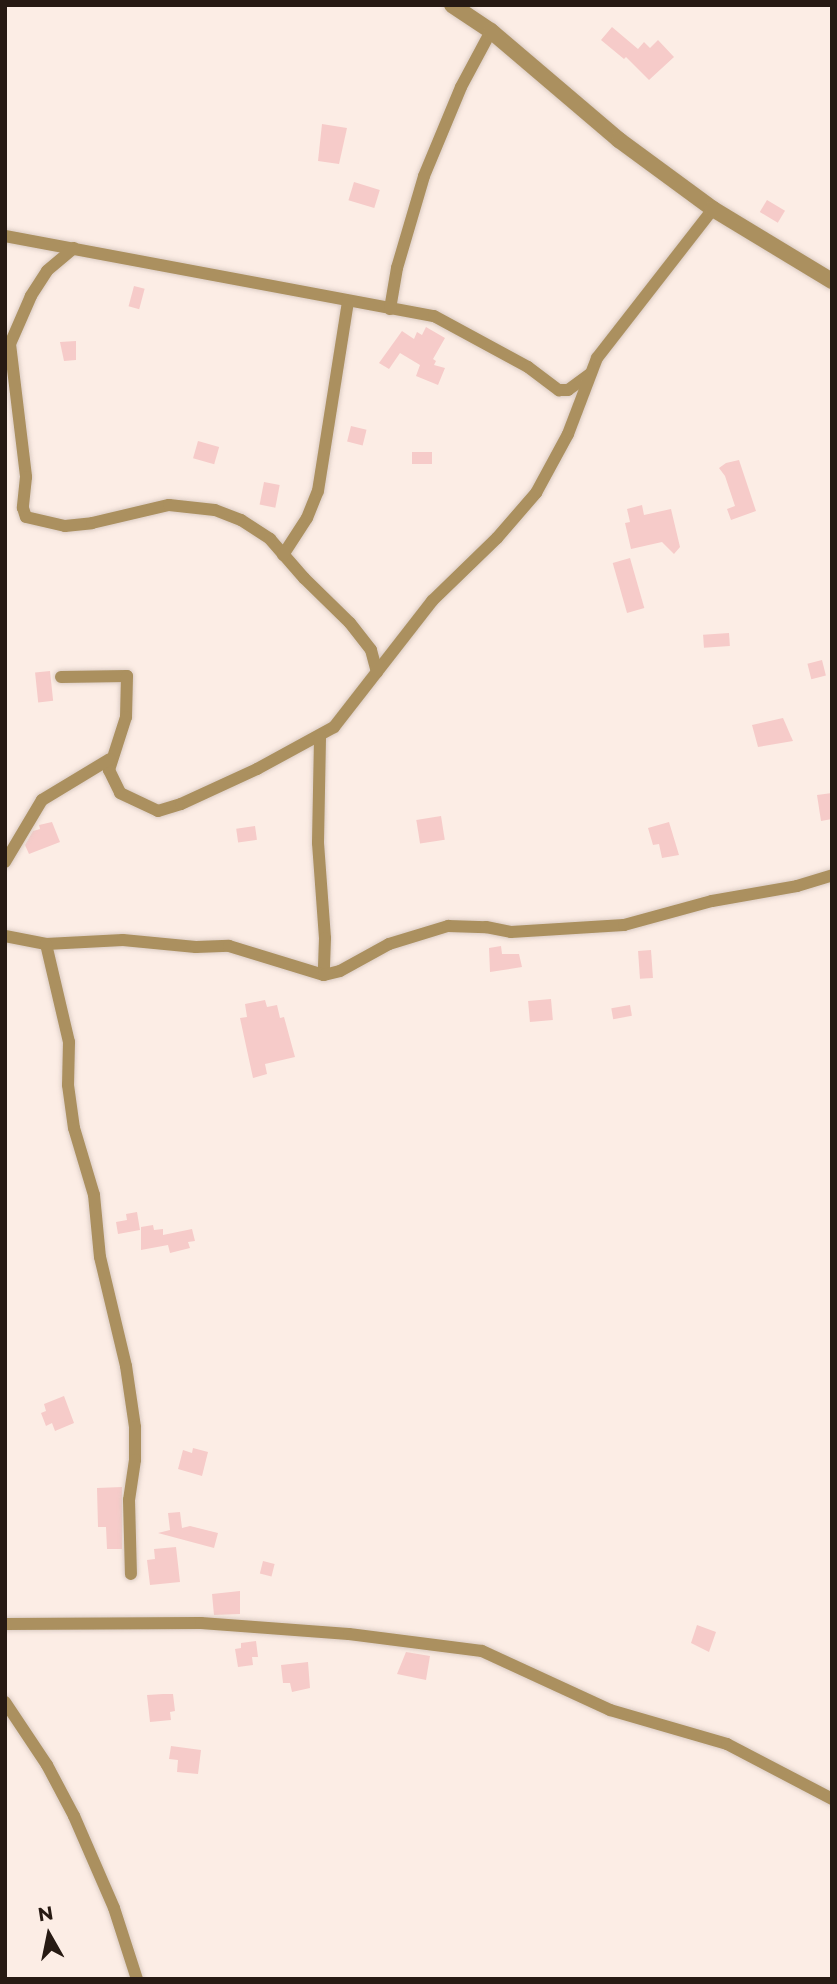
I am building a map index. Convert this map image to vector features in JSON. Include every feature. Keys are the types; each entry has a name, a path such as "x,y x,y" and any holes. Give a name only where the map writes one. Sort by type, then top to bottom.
{"street":[{"path":"452,5 491,31 619,140 713,209 832,281"},
{"path":"390,309 397,268 424,176 461,87 491,31"},
{"path":"61,677 117,674 127,676 126,717 110,759 111,780 120,793 158,811 181,804 320,738 334,727 432,601 497,538 536,493 568,434 597,358 713,209"},
{"path":"5,236 74,247 185,272 280,286 348,302 442,318 528,367 558,390 568,390 590,374"},
{"path":"74,247 47,271 31,296 10,344 26,477 23,508 26,517 65,526 92,523 169,505 192,506 241,520 270,538 282,555 350,623 371,650 377,672"},
{"path":"282,555 307,518 318,491 348,302"},
{"path":"320,738 318,843 325,938 324,975"},
{"path":"5,862 42,800 110,759"},
{"path":"5,936 46,944 113,939 161,941 196,947 229,946 324,975 340,971 389,944 448,926 486,927 511,932 624,925 712,901 797,887 832,875"},
{"path":"46,944 69,1042 68,1085 74,1128 94,1195 100,1257 115,1311 135,1427 135,1460 129,1500 131,1574"},
{"path":"5,1624 201,1623 349,1634 482,1651 610,1710 727,1744 832,1799"},
{"path":"5,1702 47,1765 74,1816 114,1908 137,1979"}],"building":[{"path":"612,27 638,49 644,42 650,48 658,40 674,57 649,80 626,57 624,59 601,40"},
{"path":"322,124 347,128 339,164 318,161"},
{"path":"354,182 380,190 374,208 348,200"},
{"path":"767,200 785,211 778,223 760,212"},
{"path":"134,286 145,289 139,309 129,306"},
{"path":"426,327 445,338 433,359 436,361 434,365 445,368 438,385 416,376 420,365 400,353 389,369 379,363 402,331 414,339 417,332 422,335"},
{"path":"76,341 76,360 64,361 60,342"},
{"path":"351,426 367,430 363,445 347,442"},
{"path":"198,441 219,447 214,464 193,458"},
{"path":"412,452 432,452 432,464 412,464"},
{"path":"739,460 756,511 731,520 727,509 735,506 725,476 719,468"},
{"path":"264,482 280,485 275,508 260,505"},
{"path":"642,505 644,515 671,509 680,547 674,554 662,542 631,549 625,523 630,522 627,509"},
{"path":"630,558 644,608 627,613 613,563"},
{"path":"729,633 730,646 704,648 703,635"},
{"path":"822,660 826,676 811,679 807,664"},
{"path":"50,671 53,701 38,702 35,673"},
{"path":"783,718 793,741 758,747 752,725"},
{"path":"832,793 832,819 821,821 817,795"},
{"path":"441,816 445,840 420,844 416,820"},
{"path":"52,822 60,842 29,854 25,845 33,831 40,829 39,825"},
{"path":"669,822 679,855 662,858 659,844 653,845 648,828"},
{"path":"255,826 257,840 238,843 236,829"},
{"path":"501,946 502,954 519,954 522,967 490,972 489,948"},
{"path":"651,950 653,978 640,979 638,951"},
{"path":"551,999 553,1020 530,1022 528,1001"},
{"path":"265,1000 267,1007 277,1005 280,1018 284,1017 295,1057 265,1064 267,1074 253,1078 240,1018 247,1017 245,1004"},
{"path":"630,1005 632,1016 613,1019 611,1008"},
{"path":"137,1212 140,1230 118,1234 116,1222 127,1220 126,1214"},
{"path":"153,1225 154,1230 163,1229 163,1235 192,1229 195,1241 188,1242 190,1248 170,1253 168,1245 141,1250 141,1227"},
{"path":"64,1396 74,1423 55,1431 52,1423 46,1426 41,1413 46,1411 44,1404"},
{"path":"193,1448 208,1452 202,1476 178,1469 183,1450 192,1453"},
{"path":"122,1487 122,1549 107,1549 106,1527 98,1527 97,1488"},
{"path":"180,1512 182,1528 190,1526 218,1533 214,1548 158,1533 170,1530 168,1513"},
{"path":"176,1547 180,1582 150,1585 147,1560 155,1559 154,1549"},
{"path":"263,1561 275,1564 271,1577 260,1574"},
{"path":"240,1591 240,1614 214,1615 212,1594"},
{"path":"697,1625 716,1632 709,1652 691,1643"},
{"path":"256,1641 258,1657 252,1657 253,1665 238,1667 235,1649 241,1648 241,1643"},
{"path":"406,1652 430,1656 426,1680 397,1674"},
{"path":"308,1662 310,1688 292,1692 290,1683 283,1683 281,1665"},
{"path":"173,1694 175,1711 170,1712 171,1720 150,1722 147,1695"},
{"path":"171,1746 201,1750 198,1774 177,1772 178,1760 169,1759"}]}
